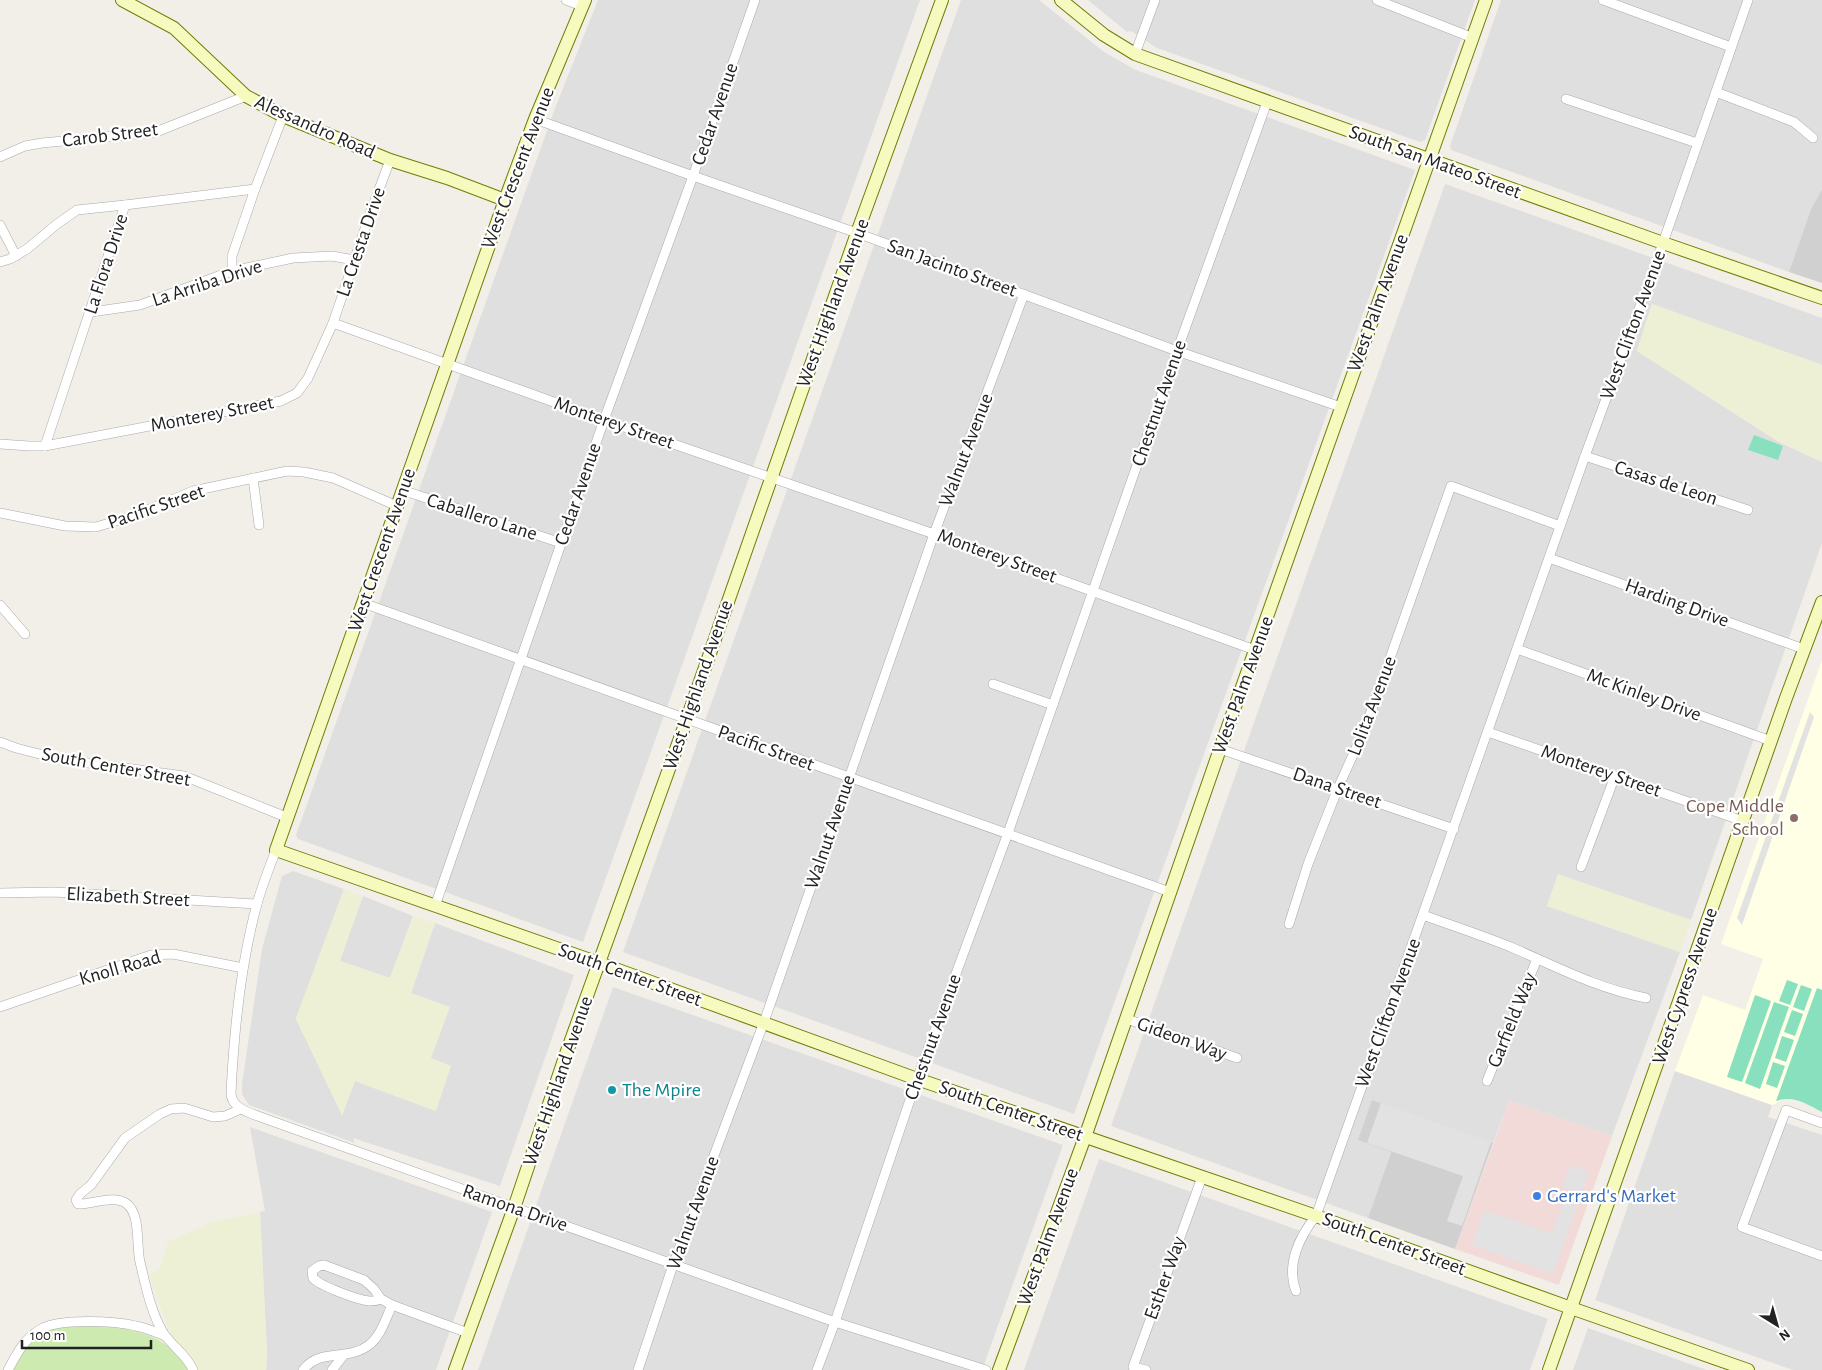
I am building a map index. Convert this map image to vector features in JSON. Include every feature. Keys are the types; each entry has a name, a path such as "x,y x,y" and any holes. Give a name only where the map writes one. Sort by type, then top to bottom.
{"street":[{"name":"Alessandro Road","path":"122,0 174,28 246,96 283,116 390,160 447,178 505,200"},
{"path":"566,0 584,3"},
{"name":"Cedar Avenue","path":"435,906 604,420 755,0"},
{"name":"West Highland Avenue","path":"455,1370 942,0"},
{"name":"South San Mateo Street","path":"1061,0 1104,35 1135,54 1822,298"},
{"path":"1135,54 1156,0"},
{"path":"1377,0 1472,38"},
{"name":"West Palm Avenue","path":"999,1370 1127,1019 1220,749 1486,0"},
{"path":"1603,0 1731,47"},
{"name":"West Clifton Avenue","path":"1296,1291 1292,1281 1295,1254 1305,1232 1316,1216 1748,0"},
{"name":"West Crescent Avenue","path":"241,1109 231,1098 236,1028 243,968 257,904 286,817 505,200 535,118 584,3"},
{"path":"1716,92 1794,122 1813,138"},
{"name":"Carob Street","path":"0,157 25,146 42,143 156,132 246,96"},
{"path":"1566,99 1697,143"},
{"name":"Chestnut Avenue","path":"817,1370 918,1079 1008,834 1177,351 1267,102"},
{"path":"232,271 232,256 283,116"},
{"name":"San Jacinto Street","path":"535,118 693,176 858,233 936,264 1024,294 1177,351 1341,407"},
{"name":"La Cresta Drive","path":"333,323 390,160"},
{"name":"La Flora Drive","path":"45,446 125,205 255,189"},
{"path":"0,262 16,256 77,210 125,205"},
{"path":"0,224 16,256"},
{"name":"La Arriba Drive","path":"91,312 140,305 232,271 294,258 332,256 354,260"},
{"name":"Walnut Avenue","path":"638,1370 673,1265 764,1022 934,534 1024,294"},
{"name":"Monterey Street","path":"0,444 45,446 281,402 297,393 308,378 333,323 604,420 1094,590 1255,650"},
{"name":"Casas de Leon","path":"1585,456 1748,510"},
{"name":"Pacific Street","path":"0,513 65,526 96,527 132,516 193,492 287,471 304,472 333,478 397,506"},
{"path":"253,478 259,526"},
{"name":"Lolita Avenue","path":"1288,924 1308,864 1338,788 1366,726 1451,486 1560,526"},
{"name":"Caballero Lane","path":"402,490 561,543"},
{"name":"Harding Drive","path":"1549,558 1804,649"},
{"name":"West Cypress Avenue","path":"1549,1370 1822,602"},
{"name":"Pacific Street","path":"363,604 1170,892"},
{"path":"0,605 25,634"},
{"name":"Mc Kinley Drive","path":"1517,649 1772,741"},
{"path":"993,684 1053,705"},
{"name":"Monterey Street","path":"1488,732 1743,821"},
{"name":"South Center Street","path":"0,742 59,759 184,776 286,817"},
{"name":"Dana Street","path":"1220,749 1454,829"},
{"path":"1581,867 1615,776"},
{"name":"South Center Street","path":"276,850 599,963 918,1079 1316,1216 1748,1370"},
{"name":"Elizabeth Street","path":"0,893 54,892 257,904"},
{"name":"Garfield Way","path":"1423,915 1511,947 1588,981 1621,993 1646,998"},
{"name":"Knoll Road","path":"0,1007 151,955 173,954 243,968"},
{"name":"Garfield Way","path":"1487,1081 1537,959"},
{"name":"Gideon Way","path":"1127,1019 1237,1058"},
{"path":"193,1370 182,1352 166,1336 155,1318 142,1274 136,1220 131,1208 122,1201 78,1204 76,1200 91,1185 125,1138 160,1114 178,1108 213,1117 225,1116 241,1109"},
{"name":"Ramona Drive","path":"241,1109 266,1120 835,1322 986,1370"},
{"path":"1822,1123 1786,1110 1742,1227 1822,1256"},
{"name":"Esther Way","path":"1146,1370 1133,1367 1202,1177"},
{"path":"381,1299 365,1301 319,1284 313,1278 312,1272 319,1266 324,1265 357,1276 374,1289 381,1299 392,1305 468,1333"},
{"path":"302,1370 315,1359 324,1356 342,1356 368,1346 378,1336 392,1305"},
{"path":"8,1370 22,1344 42,1328 60,1322 135,1325 166,1336"},
{"path":"332,1370 342,1356"}],"shaded area":[{"path":"598,0 920,0 583,942 298,839 296,835 554,111"},
{"path":"961,0 1039,0 1104,52 1136,70 1415,170 1074,1114 623,952"},
{"path":"1088,0 1475,0 1425,140 1420,142 1157,48 1131,31 1127,32"},
{"path":"1501,0 1822,0 1822,189 1811,209 1789,272 1451,150 1450,146"},
{"path":"1445,184 1822,318 1822,365 1652,304 1637,351 1779,442 1822,462 1822,543 1691,920 1558,875 1547,906 1680,952 1612,1136 1509,1101 1493,1143 1372,1100 1391,1151 1368,1218 1111,1126"},
{"path":"1822,189 1822,283 1789,272 1811,209"},
{"path":"1652,304 1822,365 1822,462 1779,442 1637,351"},
{"name":"Cope Middle School","path":"1822,660 1822,1112 1798,1099 1786,1098 1772,1105 1675,1071 1703,995 1745,1010 1763,959 1721,944"},
{"path":"1810,712 1814,717 1742,925 1737,918"},
{"path":"293,871 344,889 296,1019 342,1115 355,1081 436,1111 431,1059 411,993 435,923 574,975 500,1186 353,1138 355,1143 249,1105 242,1094 242,1084 262,949 282,876"},
{"path":"1558,874 1691,920 1680,952 1547,906"},
{"path":"344,889 363,896 340,961 390,978 413,916 435,923 411,993 450,1007 431,1058 451,1066 436,1111 355,1081 342,1115 296,1018"},
{"path":"363,896 413,916 390,978 339,961"},
{"path":"613,987 1063,1145 982,1370 478,1370"},
{"path":"1675,1071 1772,1105 1768,1117 1822,1135 1822,1370 1793,1370 1595,1300"},
{"path":"1372,1100 1493,1143 1455,1249 1368,1218 1391,1152 1358,1140"},
{"path":"1509,1101 1612,1136 1559,1285 1455,1249"},
{"path":"1381,1103 1491,1142 1462,1226 1447,1221 1463,1176 1367,1143"},
{"path":"250,1127 492,1212 436,1370 266,1370 267,1355 260,1212 265,1211"},
{"path":"1099,1159 1548,1319 1530,1370 1024,1370"},
{"path":"1570,1165 1589,1172 1553,1274 1472,1245 1484,1210 1552,1234 1568,1188 1562,1186"},
{"path":"260,1212 267,1355 266,1370 197,1370 172,1337 149,1276 160,1268 168,1242 211,1222"},
{"path":"1588,1328 1707,1370 1573,1370"}],"green space":[{"path":"1754,435 1783,446 1778,460 1748,450"},
{"path":"1787,980 1798,984 1790,1005 1779,1001"},
{"path":"1801,985 1812,989 1804,1011 1793,1007"},
{"path":"1817,988 1822,990 1822,1112 1795,1100 1783,1099 1776,1101"},
{"path":"1755,995 1771,1001 1742,1082 1727,1077"},
{"path":"1774,1002 1789,1007 1760,1089 1745,1083"},
{"path":"1792,1010 1803,1014 1795,1036 1784,1032"},
{"path":"1782,1036 1794,1040 1786,1062 1775,1058"},
{"path":"1773,1062 1785,1066 1777,1088 1766,1084"},
{"path":"60,1325 85,1325 130,1330 157,1339 169,1347 189,1370 12,1370 28,1344 45,1330"}],"place":[{"name":"Cope Middle School","path":"1794,818"},
{"name":"The Mpire","path":"612,1090"},
{"name":"Gerrard's Market","path":"1537,1196"}]}
